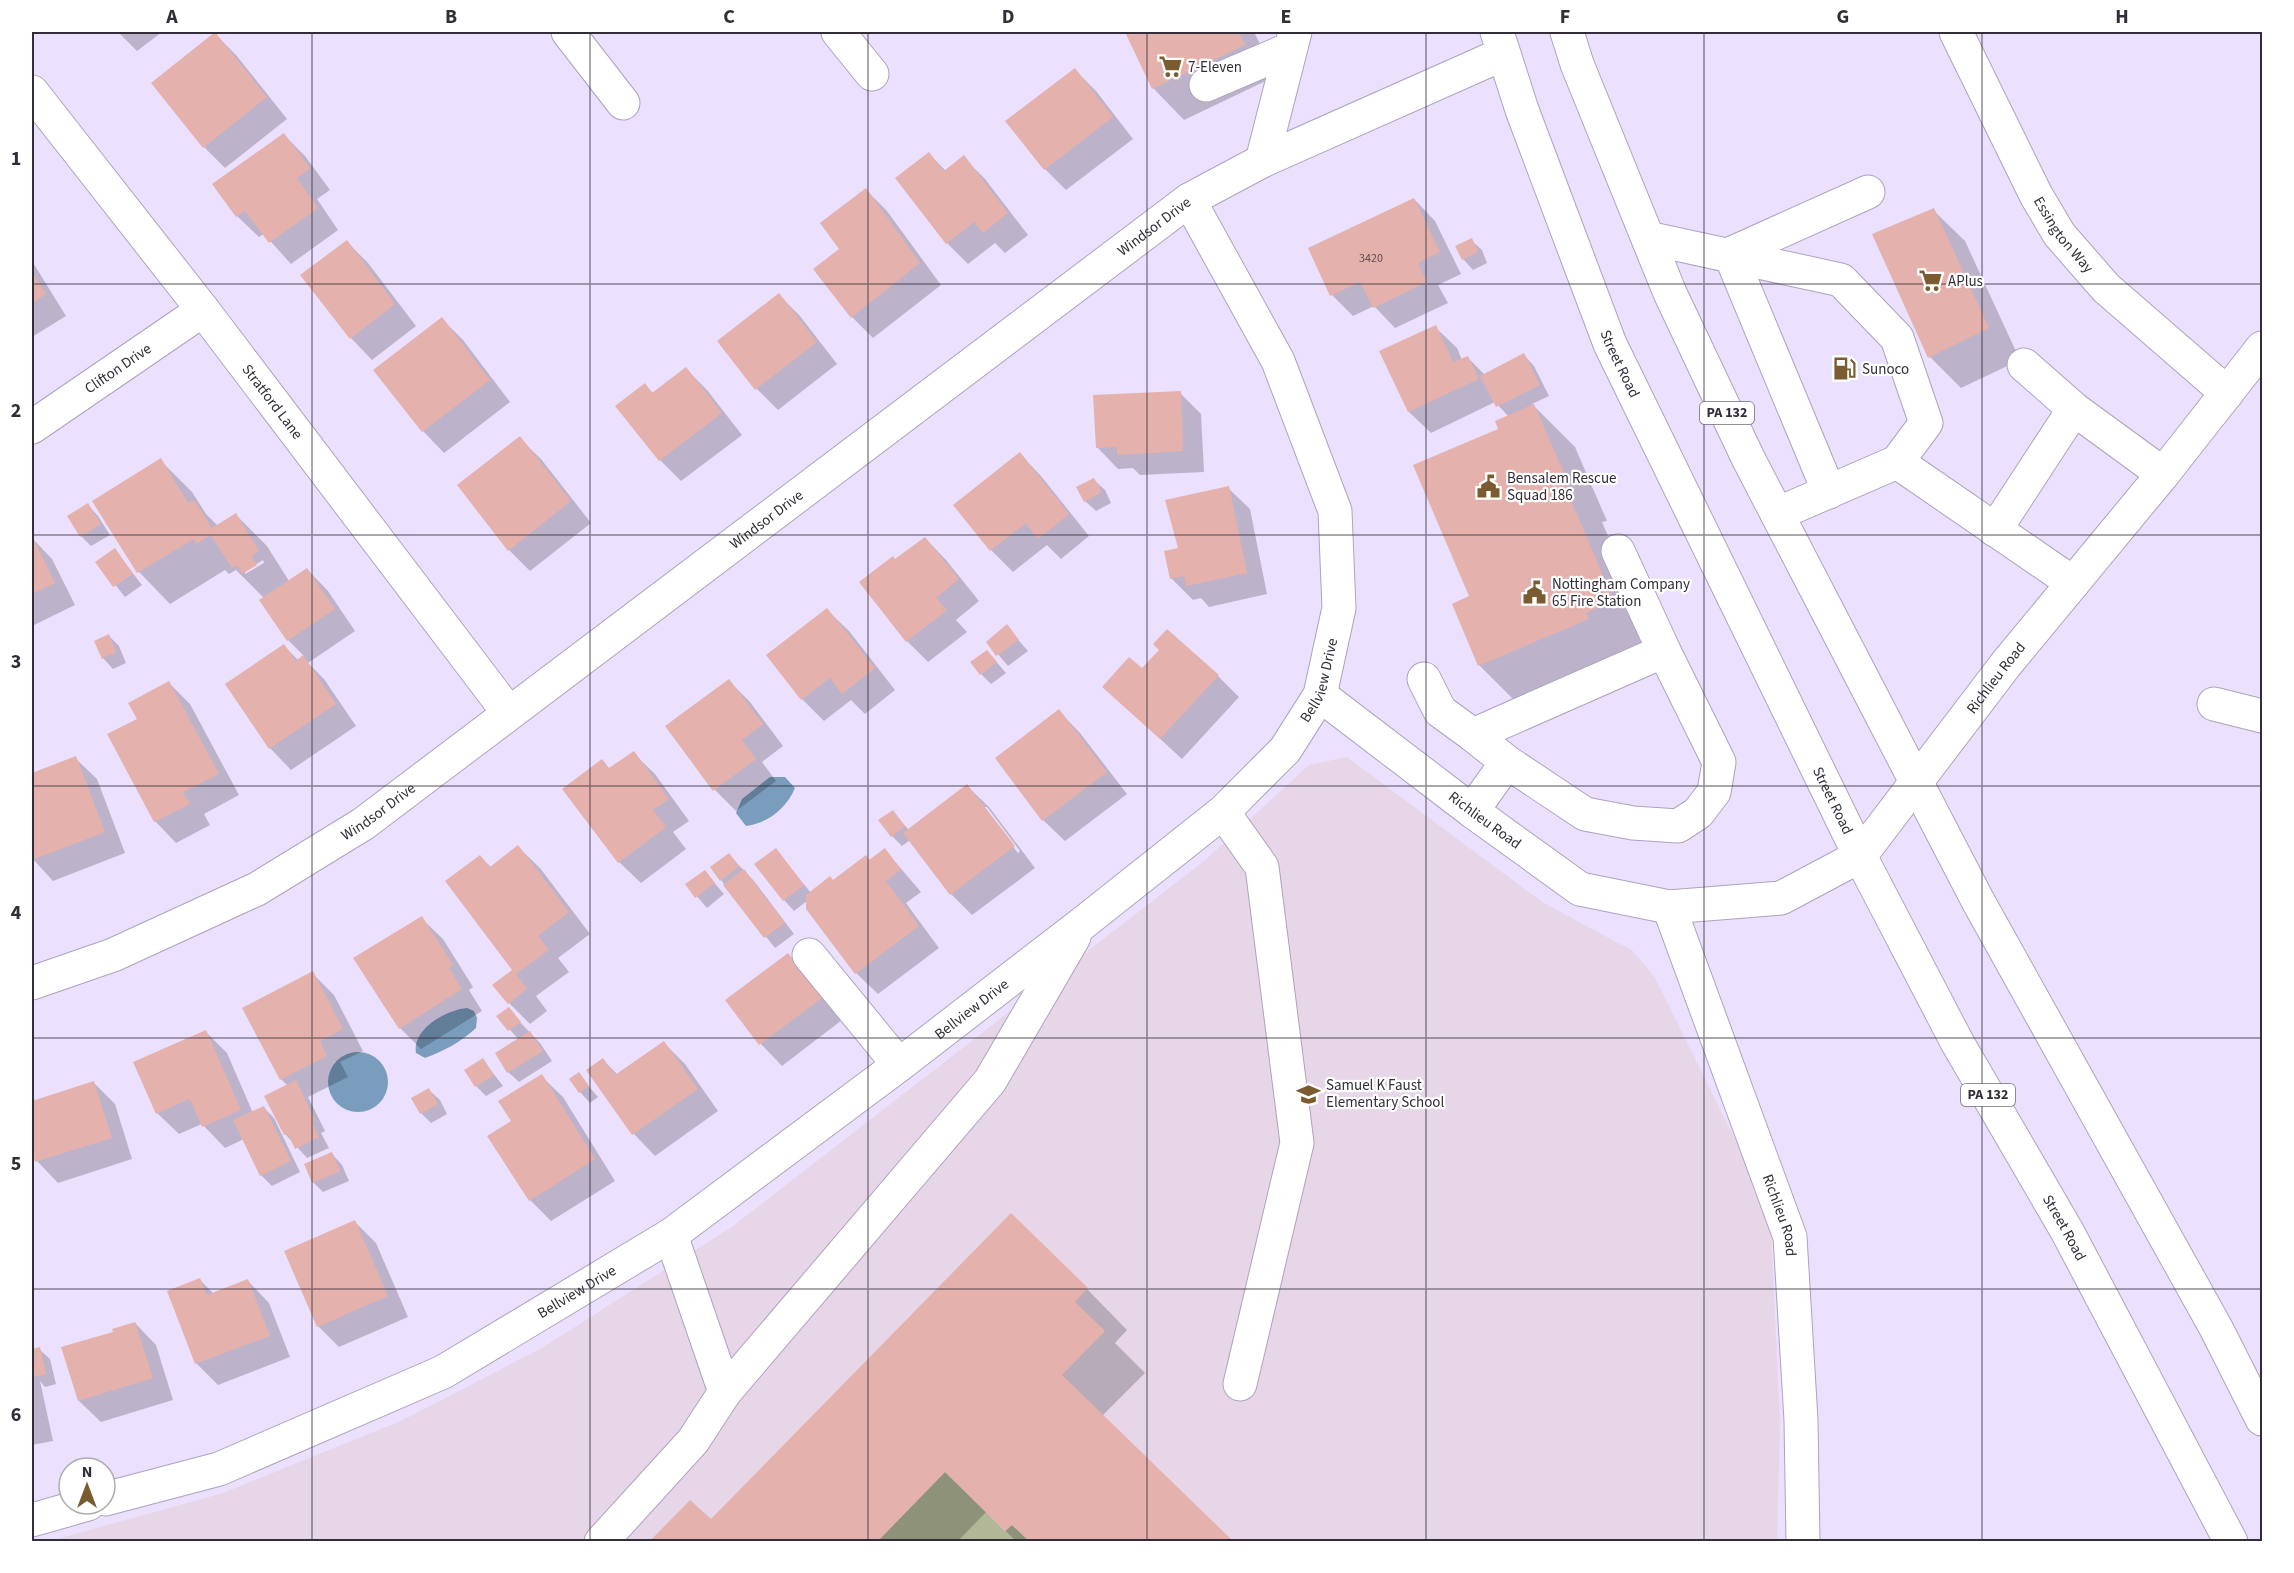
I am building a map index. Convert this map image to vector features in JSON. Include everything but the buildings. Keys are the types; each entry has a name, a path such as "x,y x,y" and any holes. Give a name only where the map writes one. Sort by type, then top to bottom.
{"street":[{"path":"568,32 623,103"},
{"path":"838,32 872,74"},
{"name":"PA 132","path":"1567,32 1577,64 1675,303 1777,514 1978,901 2216,1328 2262,1419"},
{"name":"Essington Way","path":"1956,32 2036,195 2059,234 2106,288 2227,393"},
{"path":"1206,85 1292,40"},
{"path":"1262,161 1292,40"},
{"name":"Windsor Drive","path":"32,983 113,955 256,889 363,824 508,712 1189,200 1262,161 1500,43"},
{"name":"Street Road","path":"1500,43 1610,344 1860,856 1957,1042 2067,1231 2231,1542"},
{"name":"Stratford Lane","path":"32,92 203,310 508,712"},
{"path":"1730,254 1868,192"},
{"name":"Bellview Drive","path":"117,1496 219,1468 443,1372 671,1235 899,1065 1083,923 1223,812 1285,750 1320,694 1339,608 1335,511 1278,362 1189,200"},
{"path":"1648,238 1841,279 1897,338 1926,423 1897,462 1777,514"},
{"path":"1730,254 1829,492"},
{"name":"Clifton Drive","path":"32,427 203,310"},
{"name":"Richlieu Road","path":"1320,694 1472,811 1580,889 1669,906 1781,898 1860,856 2006,664 2163,474 2262,348"},
{"path":"2024,365 2074,410 2163,474"},
{"path":"1995,530 2074,410"},
{"path":"1897,462 2073,583"},
{"path":"1424,679 1440,711 1507,762 1585,814 1632,823 1678,826 1698,813 1714,792 1719,762 1664,651 1618,550"},
{"path":"1473,735 1664,651"},
{"path":"2214,704 2262,716"},
{"path":"1472,811 1507,762"},
{"path":"1223,812 1262,867 1298,1143 1240,1384"},
{"name":"Richlieu Road","path":"1669,906 1790,1237 1802,1420 1803,1542"},
{"path":"601,1542 693,1441 725,1392 990,1081 1083,923"},
{"path":"809,954 899,1065"},
{"path":"671,1235 725,1392"},
{"path":"32,1520 57,1513"}],"shaded area":[{"name":"Samuel K Faust Elementary School","path":"1347,757 1542,902 1633,951 1655,978 1770,1210 1780,1420 1777,1541 46,1542 223,1493 403,1420 542,1348 733,1226 1204,861 1309,765"}],"green space":[{"path":"945,1472 1005,1531 1012,1525 1030,1542 877,1542"}],"water":[{"path":"770,777 785,777 795,788 787,802 775,814 762,822 746,826 736,813 742,799"},
{"path":"467,1008 474,1011 477,1018 476,1028 458,1042 425,1058 416,1053 419,1036 432,1022 450,1012"},
{"path":"352,1052 364,1052 375,1057 383,1065 388,1082 386,1094 375,1107 364,1112 352,1112 341,1107 333,1099 328,1088 328,1076 333,1065 341,1057"}],"place":[{"name":"7-Eleven","path":"1170,67"},
{"name":"APlus","path":"1930,281"},
{"name":"Sunoco","path":"1844,369"},
{"name":"Bensalem Rescue Squad 186","path":"1489,487"},
{"name":"Nottingham Company 65 Fire Station","path":"1534,593"},
{"name":"Samuel K Faust Elementary School","path":"1308,1094"}]}
